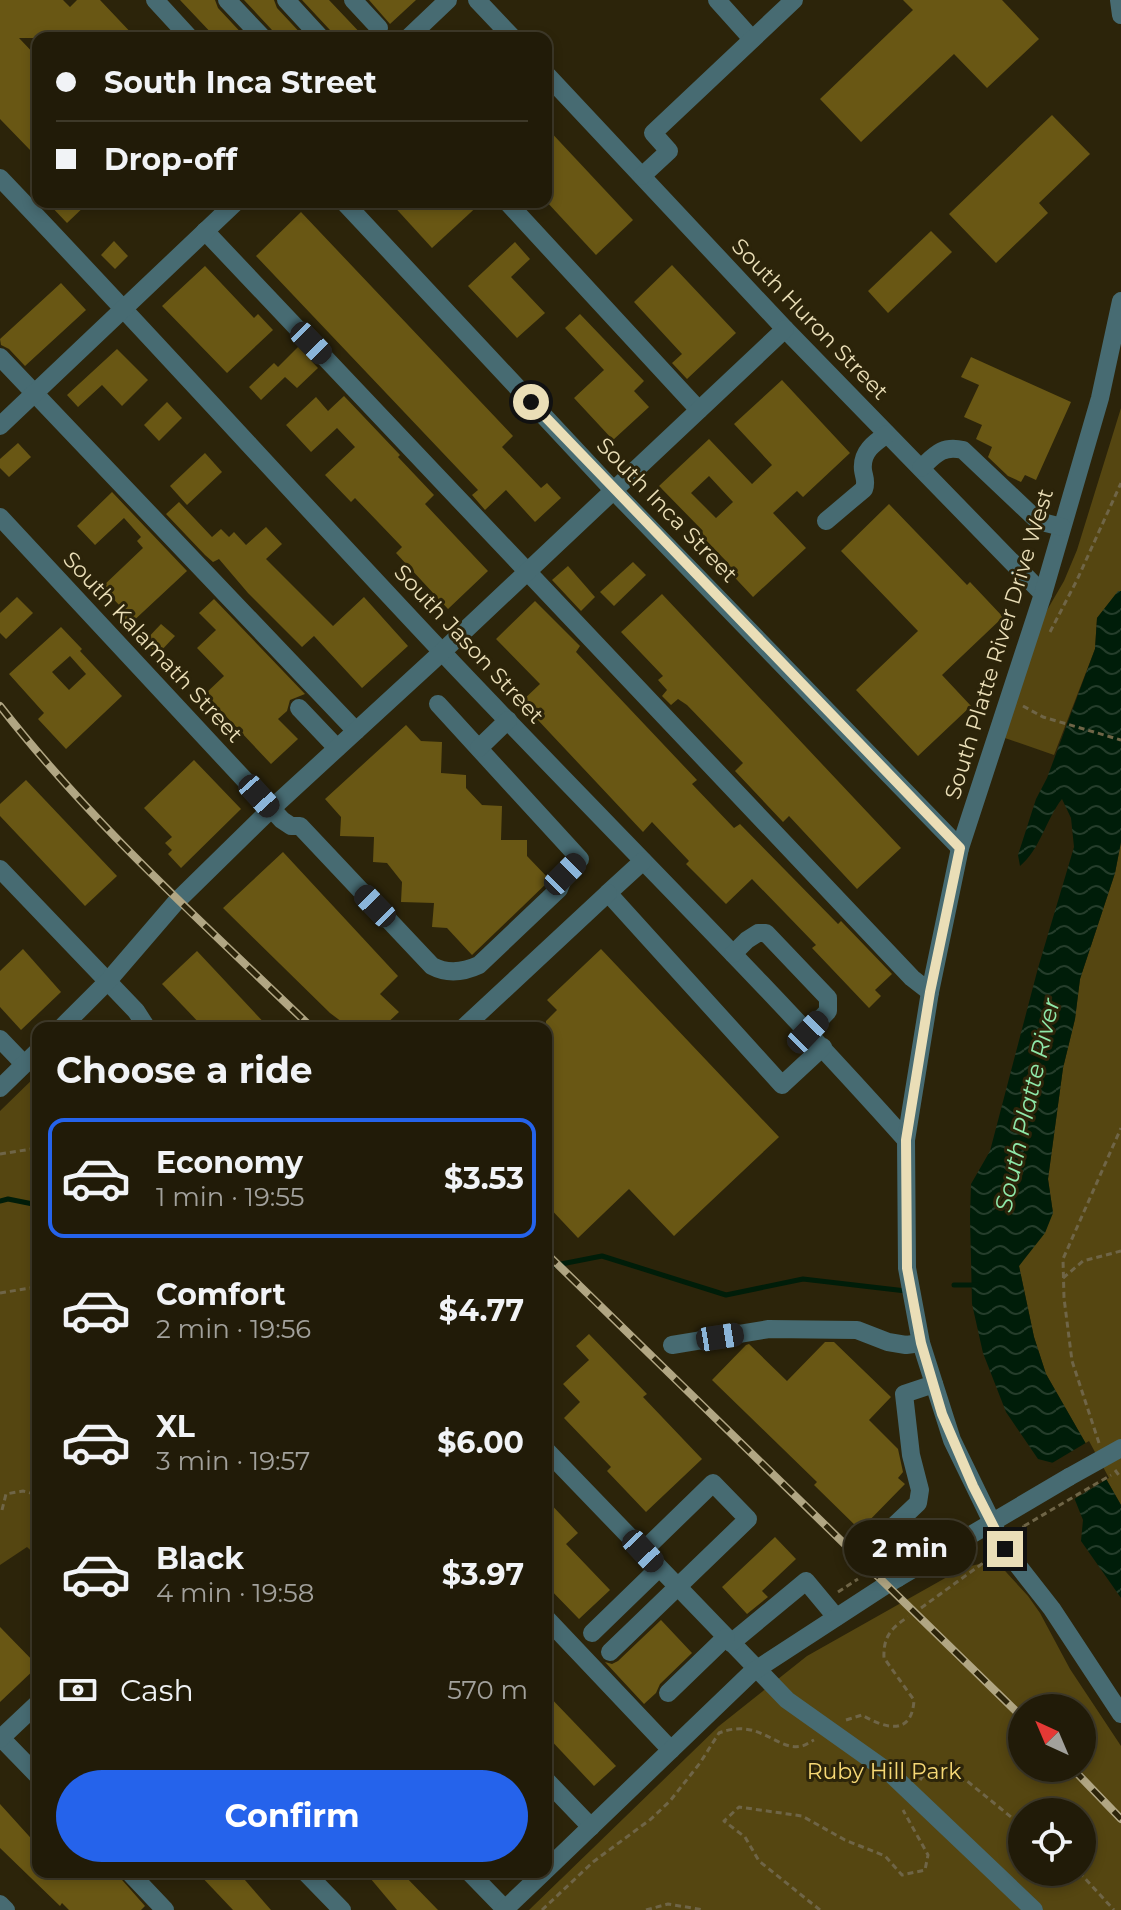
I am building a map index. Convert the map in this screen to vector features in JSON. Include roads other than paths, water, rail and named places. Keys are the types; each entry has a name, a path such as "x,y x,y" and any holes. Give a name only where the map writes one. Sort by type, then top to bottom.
{"street":[{"path":"155,0 184,32"},
{"path":"227,0 257,32"},
{"path":"286,0 315,32"},
{"path":"353,0 379,28"},
{"path":"414,32 448,0"},
{"path":"477,0 507,32"},
{"path":"717,0 752,39"},
{"path":"642,176 669,151 653,133 794,0"},
{"path":"1119,0 1121,15"},
{"name":"South Huron Street","path":"552,80 785,329 1043,594"},
{"name":"South Jason Street","path":"0,178 124,307 442,652 823,1047 906,1140"},
{"path":"0,426 230,208"},
{"name":"South Inca Street","path":"350,208 614,491 960,848"},
{"path":"513,208 699,410"},
{"path":"205,231 912,978 930,992"},
{"name":"South Platte River Drive West","path":"1121,301 1100,398 1043,594 960,848 930,992 906,1140 907,1268 921,1343 952,1440 1005,1549 1052,1609 1121,1714"},
{"path":"67,1022 108,981 176,902 271,809 785,329"},
{"path":"0,357 356,731"},
{"path":"826,521 864,489 863,462 869,447 887,434"},
{"path":"921,468 940,450 952,447 963,450 1038,521 1062,527"},
{"name":"South Kalamath Street","path":"0,517 271,809 287,824 300,826 432,966 446,971 469,970 479,965 559,889 565,874 580,859 479,748"},
{"path":"438,704 479,748 508,720"},
{"path":"299,708 337,748"},
{"path":"469,1022 643,861"},
{"path":"0,869 143,1022"},
{"path":"608,893 782,1085 823,1047"},
{"path":"733,954 758,933 766,933 828,998 828,1011 808,1032"},
{"path":"0,1039 24,1064"},
{"path":"0,1088 32,1057"},
{"path":"672,1345 769,1329 857,1330 888,1342 906,1345 921,1343"},
{"path":"898,1578 879,1540 918,1503 920,1490 911,1455 904,1394 934,1384"},
{"path":"552,1864 757,1670 898,1578 1111,1452"},
{"path":"552,1456 787,1700 855,1747 909,1791 1034,1910"},
{"path":"610,1652 748,1519 713,1483 643,1551"},
{"path":"592,1633 659,1568"},
{"path":"668,1693 728,1640 806,1581 836,1617"},
{"path":"552,1624 671,1750"},
{"path":"32,1709 1,1738 32,1770"},
{"path":"552,1786 591,1827"},
{"path":"135,1878 165,1910"},
{"path":"311,1878 342,1910"},
{"path":"475,1878 505,1910 538,1878"},
{"path":"0,1904 6,1910"}],"water":[{"name":"South Platte River","path":"1121,591 1121,842 1115,873 1080,979 1075,1019 1063,1068 1048,1179 1053,1213 1045,1233 1019,1266 1034,1337 1046,1374 1121,1505 1121,1598 1081,1541 1083,1520 1061,1465 1038,1459 1006,1412 983,1353 972,1304 970,1216 971,1184 990,1151 1038,968 1074,847 1071,818 1062,799 1033,852 1020,866 1018,855 1036,799 1047,778 1095,649 1097,618"}],"waterway":[{"path":"0,1201 8,1199 32,1204"},
{"path":"552,1266 602,1256 726,1295 803,1279 906,1291"},
{"path":"954,1285 977,1285"}],"railway":[{"path":"0,706 111,832 306,1022"},
{"path":"552,1259 1008,1703"},
{"path":"1085,1782 1121,1819"}],"park label":[{"name":"Ruby Hill Park","path":"884,1771"}]}
